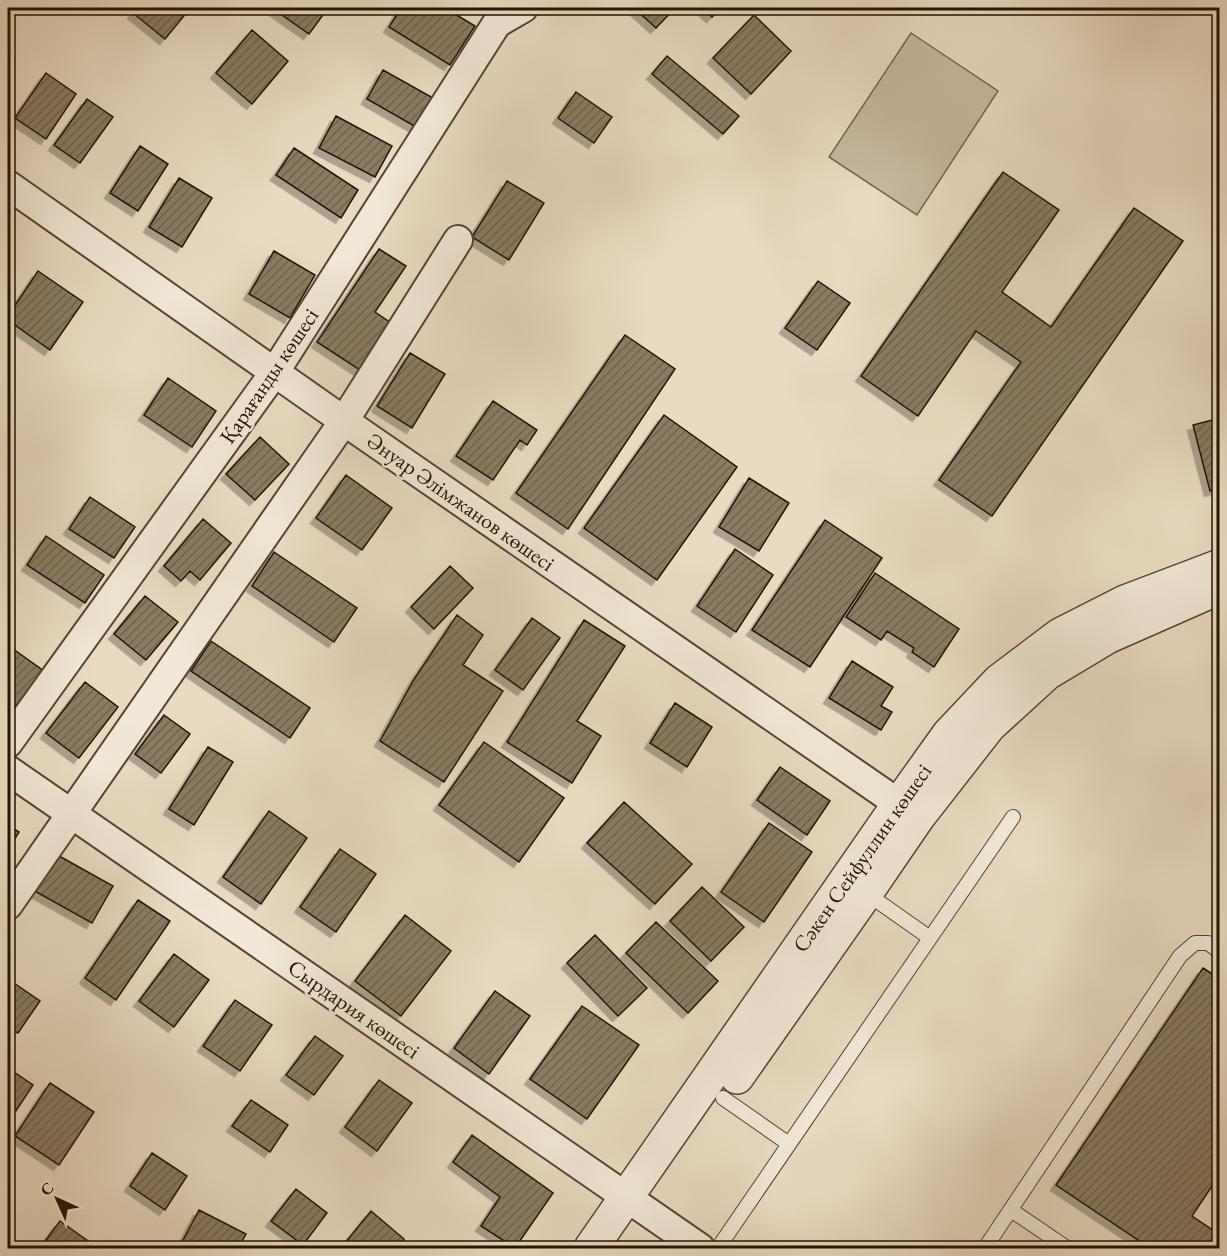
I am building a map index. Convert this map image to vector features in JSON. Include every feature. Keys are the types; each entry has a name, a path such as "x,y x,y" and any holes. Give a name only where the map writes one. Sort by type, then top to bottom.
{"street":[{"name":"Қарағанды көшесі","path":"8,743 274,373 497,23 523,8"},
{"name":"Әнуар Әлімжанов көшесі","path":"8,185 274,373 908,810"},
{"path":"8,905 344,421 458,240"},
{"name":"Сәкен Сейфуллин көшесі","path":"591,1248 635,1203 723,1098 866,894 949,734 999,681 1060,635 1125,602 1220,566"},
{"name":"Сәкен Сейфуллин көшесі","path":"617,1248 635,1203 908,810 989,726 1047,673 1107,637 1191,599 1220,589"},
{"name":"Сырдария көшесі","path":"8,770 700,1248"}],"lane":[{"path":"718,1248 1013,817"},
{"path":"866,894 930,938"},
{"path":"985,1248 1180,956 1195,943 1208,944 1220,952"},
{"path":"723,1098 789,1144"},
{"path":"1011,1210 1067,1248"}],"shaded area":[{"path":"911,33 998,91 917,215 829,157"}],"building":[{"path":"138,8 184,8 188,11 165,39 133,13"},
{"path":"272,8 328,8 309,34"},
{"path":"401,8 445,8 475,26 450,65 389,27"},
{"path":"634,8 675,8 656,28"},
{"path":"702,8 721,8 712,17"},
{"path":"754,15 791,51 751,94 713,58"},
{"path":"252,30 288,61 252,104 216,73"},
{"path":"8,43 14,48 8,56"},
{"path":"667,56 739,116 723,134 652,74"},
{"path":"383,70 433,98 416,127 367,99"},
{"path":"46,73 76,94 46,139 15,118"},
{"path":"576,92 612,117 594,143 558,118"},
{"path":"87,99 113,117 80,163 54,145"},
{"path":"336,116 392,146 375,177 319,148"},
{"path":"140,146 168,164 138,211 110,193"},
{"path":"294,148 358,190 341,218 276,175"},
{"path":"1003,172 1059,210 1002,292 1051,327 1134,208 1183,241 992,516 939,480 1021,362 976,331 918,416 861,376"},
{"path":"179,178 212,198 182,247 149,227"},
{"path":"507,181 544,203 509,260 472,237"},
{"path":"379,249 406,266 375,312 397,327 366,374 317,342"},
{"path":"274,251 315,275 290,318 249,294"},
{"path":"38,271 83,302 50,350 8,320 8,316"},
{"path":"818,281 850,303 817,350 785,328"},
{"path":"625,335 675,369 568,529 516,493"},
{"path":"410,353 445,374 412,428 377,406"},
{"path":"168,378 216,411 192,447 144,415"},
{"path":"493,401 537,430 527,445 520,440 493,480 456,456"},
{"path":"664,415 737,467 657,580 584,528"},
{"path":"1220,418 1220,489 1210,491 1193,425"},
{"path":"260,437 289,464 255,500 226,474"},
{"path":"346,475 392,508 362,550 316,518"},
{"path":"749,478 789,503 759,551 719,527"},
{"path":"90,497 135,527 114,558 69,529"},
{"path":"203,519 231,543 200,580 190,571 181,581 164,566"},
{"path":"825,520 882,558 810,667 752,630"},
{"path":"46,536 104,575 85,603 27,565"},
{"path":"735,549 773,575 736,632 697,606"},
{"path":"274,552 357,608 334,642 252,586"},
{"path":"450,566 473,588 434,629 411,607"},
{"path":"875,573 959,629 934,667 912,652 914,648 887,631 881,640 846,617"},
{"path":"145,596 178,622 146,660 114,634"},
{"path":"457,615 483,635 463,665 503,691 444,782 380,741 413,681"},
{"path":"532,618 560,638 523,690 495,670"},
{"path":"584,620 625,646 577,721 601,736 572,783 507,742"},
{"path":"211,641 310,708 290,738 191,671"},
{"path":"9,646 48,674 19,714 8,706"},
{"path":"852,661 893,687 881,706 892,712 881,730 829,698"},
{"path":"85,682 118,707 79,758 46,733"},
{"path":"675,703 712,727 687,767 650,743"},
{"path":"164,715 190,734 161,773 135,754"},
{"path":"484,742 564,798 519,862 439,805"},
{"path":"208,747 233,762 194,825 169,809"},
{"path":"780,767 830,801 807,835 757,800"},
{"path":"624,802 692,864 655,904 587,843"},
{"path":"269,811 307,838 261,904 223,877"},
{"path":"769,823 812,852 764,922 721,892"},
{"path":"8,825 19,832 8,850"},
{"path":"340,849 376,874 336,932 300,907"},
{"path":"52,852 113,886 92,923 31,889"},
{"path":"702,887 744,927 711,961 670,921"},
{"path":"138,900 170,921 116,1000 85,978"},
{"path":"405,915 451,951 401,1016 355,981"},
{"path":"656,922 718,981 688,1013 626,953"},
{"path":"595,935 647,988 618,1016 567,963"},
{"path":"174,954 209,980 174,1027 139,1001"},
{"path":"1203,968 1220,979 1220,1174 1192,1216 1220,1235 1220,1248 1150,1248 1056,1185"},
{"path":"8,979 40,1001 18,1033 8,1026"},
{"path":"495,991 530,1016 489,1074 454,1048"},
{"path":"235,1000 272,1025 240,1071 203,1046"},
{"path":"582,1006 639,1045 587,1119 530,1079"},
{"path":"315,1036 343,1056 314,1095 286,1075"},
{"path":"8,1068 33,1085 8,1123"},
{"path":"379,1080 412,1103 377,1151 345,1127"},
{"path":"50,1083 94,1112 59,1165 15,1136"},
{"path":"251,1100 288,1125 270,1152 232,1126"},
{"path":"472,1135 553,1193 515,1248 481,1226 500,1197 453,1162"},
{"path":"152,1153 187,1176 165,1210 130,1186"},
{"path":"296,1189 327,1213 303,1245 271,1221"},
{"path":"199,1210 246,1234 238,1248 190,1248 181,1244"},
{"path":"371,1211 404,1239 397,1248 341,1248"},
{"path":"60,1221 98,1248 40,1248"}]}
